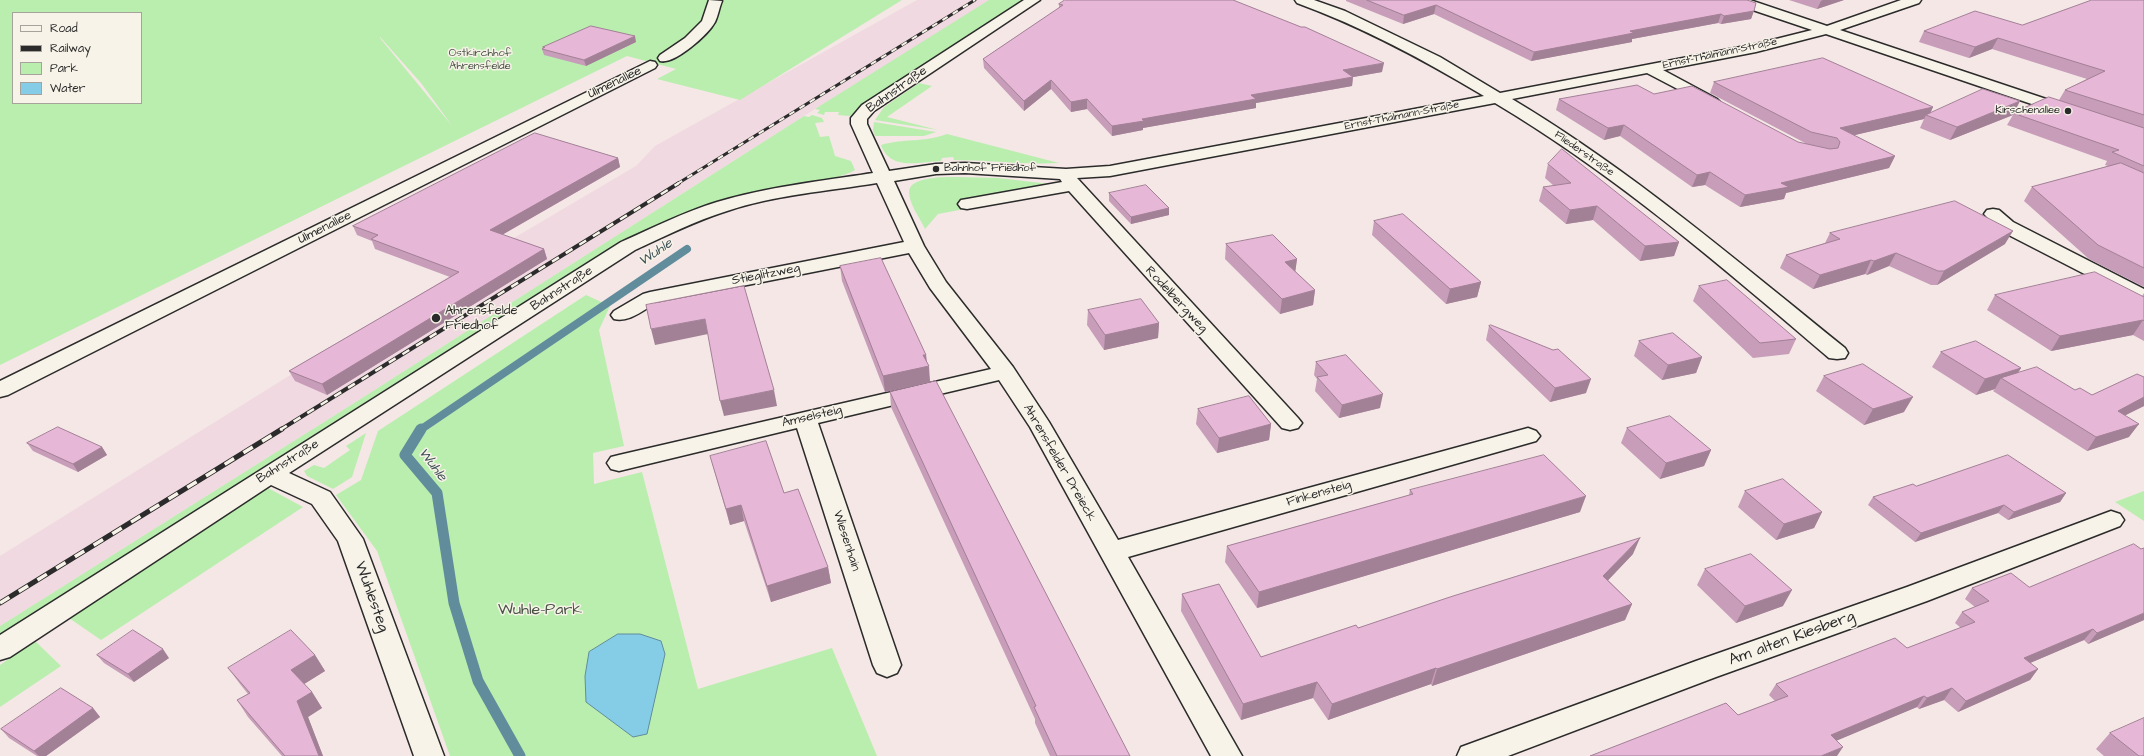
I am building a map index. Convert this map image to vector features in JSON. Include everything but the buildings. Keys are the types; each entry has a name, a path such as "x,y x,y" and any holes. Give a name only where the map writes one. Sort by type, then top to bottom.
{"street":[{"name":"Bahnstraße","path":"0,649 270,474 628,246 676,224 723,206 786,192 883,177 859,124 859,118 868,108 1033,0"},
{"name":"Fliederstraße","path":"1302,0 1340,14 1457,72 1500,97 1547,128 1679,222 1837,353"},
{"path":"1737,0 2084,116"},
{"name":"Ernst-Thälmann-Straße","path":"883,177 936,169 965,168 1070,180 1110,171 1756,48 1827,30 1914,0"},
{"name":"Ulmenallee","path":"0,390 658,62 690,41 708,22 715,1"},
{"path":"1650,69 1726,109"},
{"name":"Ahrensfelder Dreieck","path":"883,177 915,246 937,284 1005,372 1041,427 1110,552 1227,756"},
{"path":"967,204 1070,180"},
{"name":"Rodelbergweg","path":"1070,180 1290,423"},
{"path":"1994,214 2006,226 2144,297"},
{"name":"Stieglitzweg","path":"621,315 650,298 915,246"},
{"name":"Amselsteig","path":"618,463 1005,372"},
{"name":"Wiesenhain","path":"806,418 888,665"},
{"name":"Finkensteig","path":"1110,552 1528,436"},
{"name":"Wuhlesteg","path":"270,474 321,498 350,539 429,756"},
{"name":"Am alten Kiesberg","path":"1472,756 1706,669 1917,594 2111,520"}],"shaded area":[{"path":"917,0 1016,0 899,58 815,109 351,405 0,626 0,556 446,278 636,166 655,146"}],"green space":[{"name":"Ostkirchhof Ahrensfelde","path":"0,0 902,0 740,100 657,79 676,69 627,56 0,365","holes":["380,37 421,83 453,127"]},
{"path":"989,0 1026,0 850,116 838,115 839,112 825,112 824,115 817,113 820,110 815,109"},
{"path":"919,83 932,86 887,117 938,130 875,120 884,107"},
{"path":"812,115 822,118 824,122 815,123 820,137 829,136 835,156 851,161 855,170 835,178 770,189 729,199 684,214 640,234 0,638 0,626 351,405 804,116 809,117"},
{"path":"874,122 936,132 924,136 875,136 873,130"},
{"path":"947,134 1059,163 954,160 953,157 942,158 941,161 906,163 891,159 885,153 881,145 930,139"},
{"path":"929,178 998,178 1050,184 975,207 938,214 925,229 909,197 911,187 915,183"},
{"name":"Wuhle-Park","path":"586,295 610,306 599,330 624,446 593,453 594,484 642,472 698,689 832,648 877,756 450,756 377,551 336,495 361,480 378,431"},
{"path":"366,433 352,477 333,489 307,476 304,471 314,465 324,468 350,450 346,446"},
{"path":"268,488 303,507 101,640 69,618"},
{"path":"2144,491 2144,521 2115,502"},
{"path":"35,641 61,666 0,707 0,665"}],"water":[{"path":"618,634 640,634 661,641 665,654 647,734 633,737 586,702 585,676 589,652"}],"waterway":[{"name":"Wuhle","path":"421,430 687,249"},
{"name":"Wuhle","path":"421,430 405,455 437,493 454,603 478,681 520,756"}],"railway":[{"path":"677,184 975,0"},
{"path":"280,430 679,183"},
{"path":"0,603 282,429"}],"place":[{"name":"Kirschenallee","path":"2068,111"},
{"name":"Bahnhof Friedhof","path":"936,169"},
{"name":"Ahrensfelde Friedhof","path":"436,318"}]}
